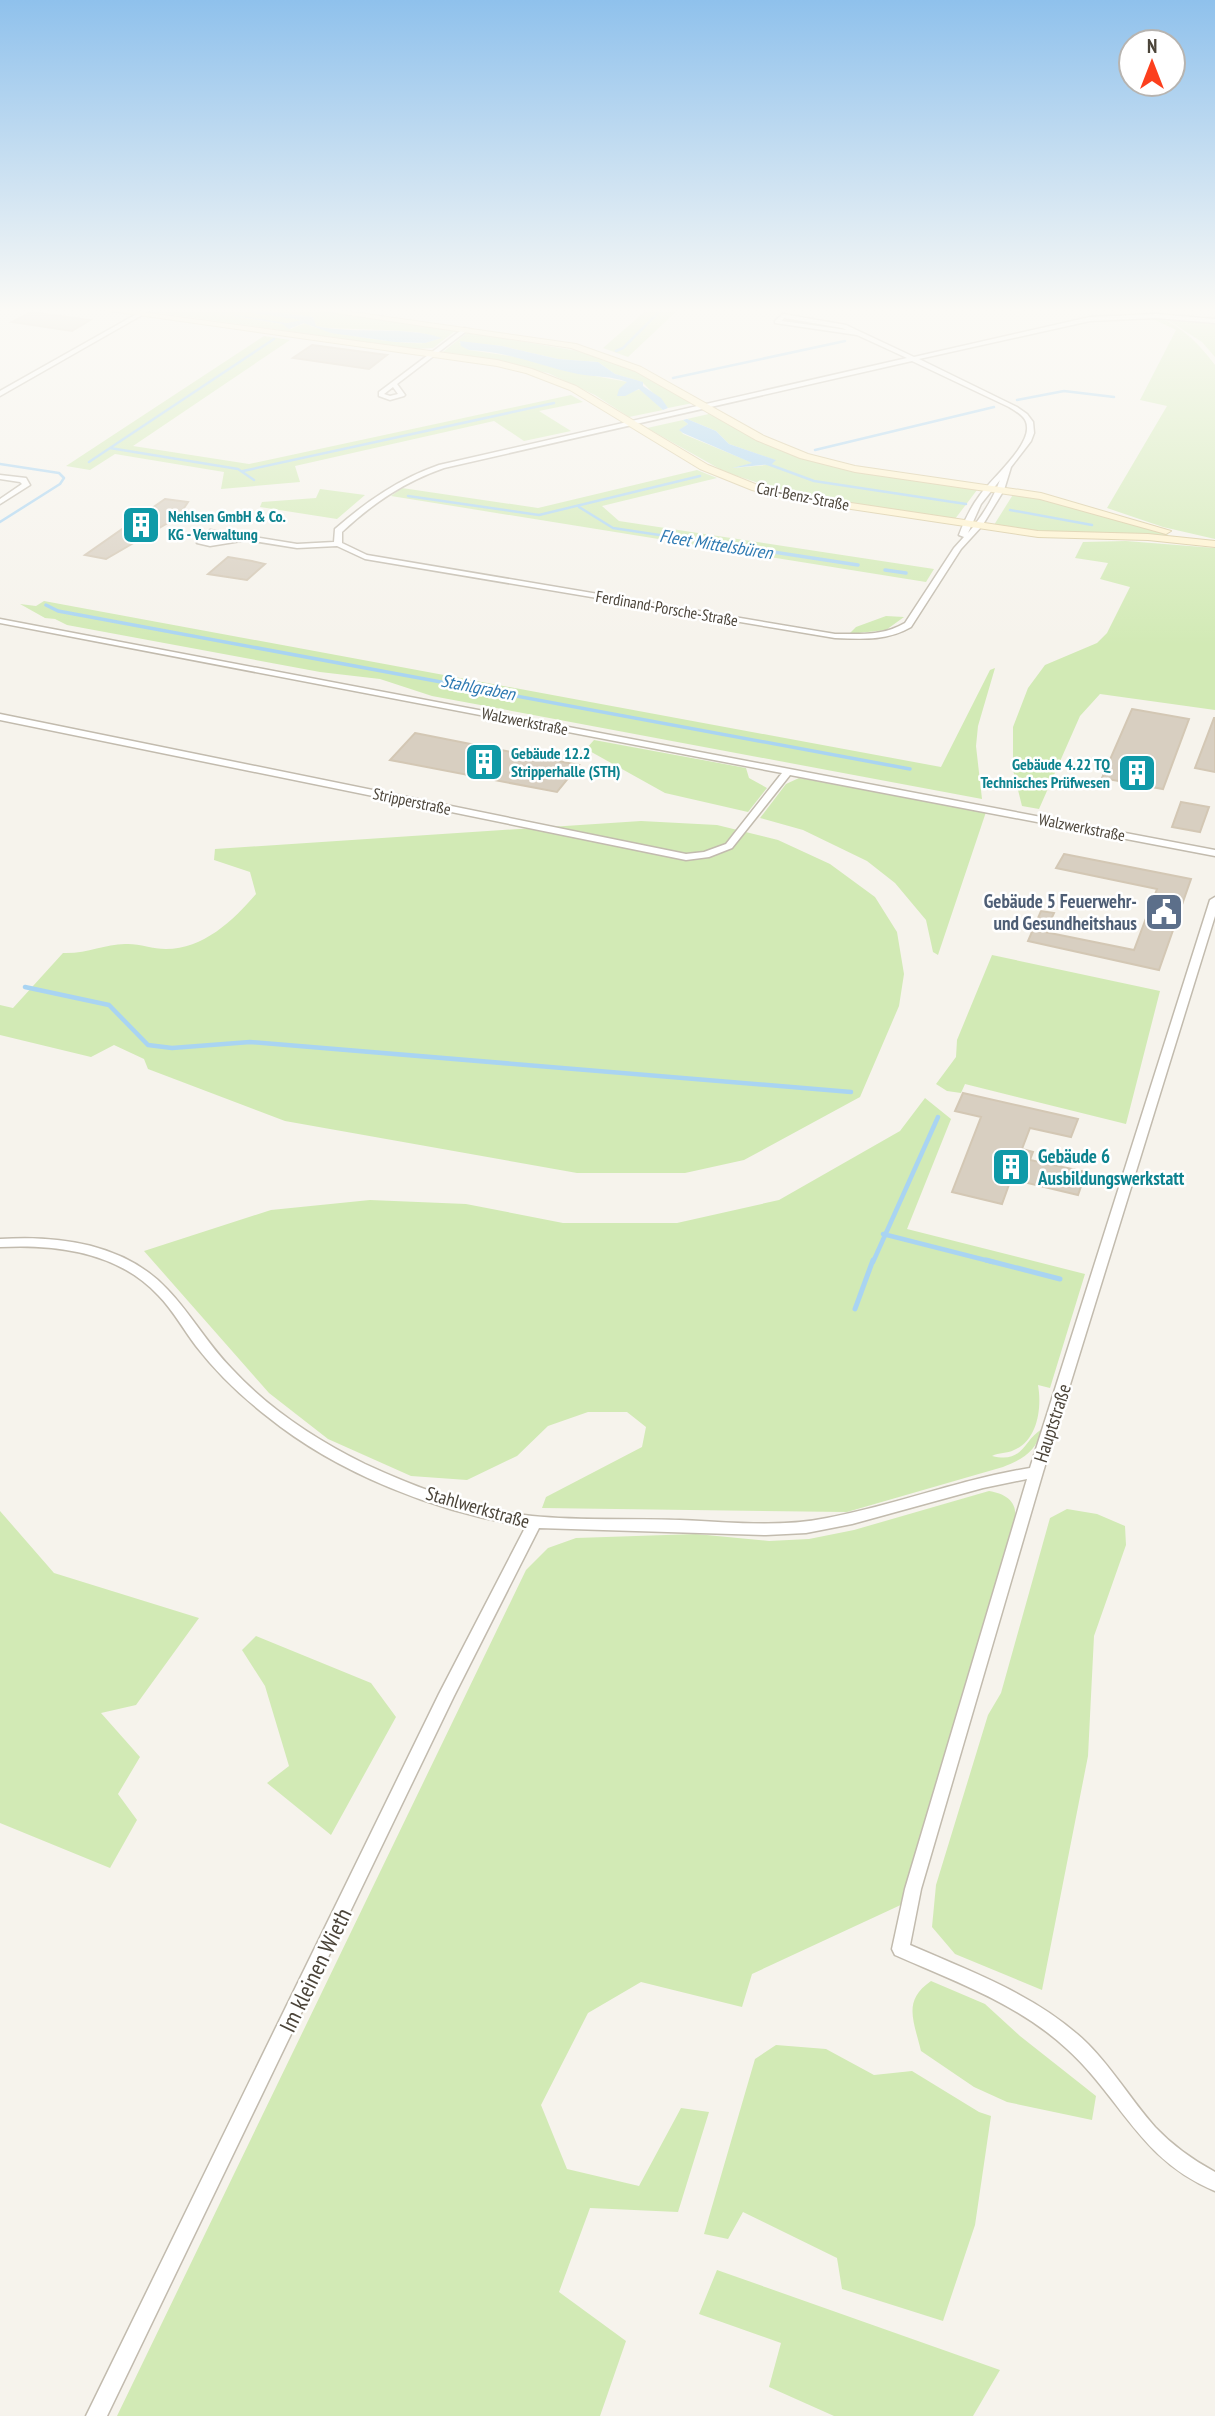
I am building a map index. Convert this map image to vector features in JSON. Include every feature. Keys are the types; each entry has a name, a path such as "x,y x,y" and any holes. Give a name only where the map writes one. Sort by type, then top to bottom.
{"street":[{"name":"Carl-Benz-Straße","path":"624,420 696,463 757,488 791,497 1038,534 1148,537 1215,543"},
{"path":"247,538 210,544 201,542 210,532 308,547 338,544 338,530 389,487 413,476 461,461 655,420"},
{"name":"Carl-Benz-Straße","path":"729,420 777,447 816,460 855,469 1074,503 1215,543"},
{"name":"Ferdinand-Porsche-Straße","path":"338,544 365,557 857,638 885,635 908,625 1030,434 1031,427 1027,420"},
{"path":"0,477 23,481 26,485 0,502"},
{"name":"Walzwerkstraße","path":"0,621 1215,853"},
{"name":"Stripperstraße","path":"0,717 686,857 706,855 729,846 789,771"},
{"name":"Hauptstraße","path":"1215,900 1036,1472 913,1889 901,1949 1007,1997 1071,2040 1121,2093 1151,2136 1192,2170 1215,2182"},
{"name":"Stahlwerkstraße","path":"0,1243 52,1242 122,1262 157,1286 203,1346 247,1393 315,1443 358,1468 390,1481 484,1512 534,1524 668,1525 778,1530 825,1524 994,1478 1036,1472"},
{"name":"Im kleinen Wieth","path":"96,2416 437,1714 534,1524"}],"green space":[{"path":"136,420 172,420 133,446 249,464 456,420 553,420 571,431 524,441 494,421 295,466 300,482 221,489 224,472 115,454 90,470 66,466"},
{"path":"683,420 688,424 680,430 683,434 753,463 733,468 766,465 775,460 729,444 716,431 689,420 727,420 806,459 977,490 955,519 844,503 777,489 725,472 647,428"},
{"path":"1159,420 1215,420 1215,539 1163,527 1107,508"},
{"path":"697,470 717,478 602,506 619,521 934,569 926,582 391,496 402,488 538,508"},
{"path":"320,489 365,495 337,519 260,507 262,502 316,498"},
{"path":"1014,493 1071,504 1169,535 1049,532 994,525"},
{"path":"1126,541 1215,548 1215,710 1100,694 1080,716 1039,809 1022,806 1013,770 1013,727 1028,688 1045,665 1097,643 1107,633 1130,587 1100,579 1108,563 1075,558 1083,542"},
{"path":"44,601 941,767 990,670 995,668 978,726 976,746 982,799 432,696 380,679 320,672 67,625 45,618 20,604 36,606"},
{"path":"886,616 904,617 886,630 849,634 856,627"},
{"path":"594,740 746,768 749,778 767,788 748,812 665,793 586,749"},
{"path":"799,778 986,812 938,955 933,952 926,920 895,883 867,861 803,830 760,818 786,784"},
{"path":"641,821 717,825 778,840 830,864 875,897 897,932 904,974 899,1006 860,1097 744,1160 685,1173 577,1173 285,1121 148,1069 144,1059 114,1045 91,1057 0,1035 0,1005 13,1008 63,953 120,944 161,949 180,948 205,939 227,923 256,894 250,872 214,860 215,849"},
{"path":"992,955 1160,991 1126,1124 965,1084 961,1093 947,1091 936,1084 956,1057 957,1040"},
{"path":"925,1098 951,1119 907,1229 1085,1274 1050,1388 1038,1385 1038,1413 1033,1431 1022,1445 992,1456 1003,1458 1017,1454 1042,1429 1028,1454 1003,1467 847,1512 542,1508 546,1497 642,1447 646,1427 627,1412 588,1412 548,1426 517,1456 467,1480 411,1476 328,1439 269,1393 144,1251 271,1210 370,1200 466,1204 563,1223 677,1223 779,1200 900,1131"},
{"path":"989,1491 1010,1500 1015,1509 1015,1521 905,1903 752,1974 742,2007 641,1982 588,2013 541,2105 567,2169 639,2186 681,2108 709,2112 678,2212 590,2208 559,2292 626,2341 600,2416 117,2416 526,1570 548,1548 576,1538 696,1534 769,1541 809,1539 854,1530"},
{"path":"1067,1509 1097,1514 1125,1526 1126,1545 1094,1636 1088,1756 1042,1990 955,1954 932,1927 936,1885 988,1715 1001,1693 1050,1518"},
{"path":"0,1511 54,1573 199,1618 136,1705 101,1713 140,1757 118,1794 137,1820 110,1868 0,1823"},
{"path":"256,1636 371,1683 396,1717 331,1835 267,1783 289,1766 265,1686 242,1650"},
{"path":"931,1981 985,2004 1020,2036 1096,2096 1092,2120 1007,2102 974,2087 921,2051 913,2021 913,2004 916,1996"},
{"path":"776,2045 826,2049 874,2075 912,2071 979,2112 991,2116 975,2225 943,2321 842,2289 837,2258 743,2212 728,2239 704,2234 755,2059"},
{"path":"717,2270 1000,2370 973,2416 834,2416 769,2387 781,2343 699,2314"}],"water":[{"path":"683,420 716,431 729,444 776,460 772,464 732,468 752,463 683,433 679,430 688,424"}],"building":[{"name":"Nehlsen GmbH & Co. KG - Verwaltung","path":"165,499 188,502 178,517 106,559 85,555"},
{"name":"Nehlsen GmbH & Co. KG - Verwaltung","path":"228,557 265,564 247,580 208,574"},
{"path":"1132,709 1189,719 1163,789 1102,778"},
{"path":"1215,718 1215,772 1195,768"},
{"name":"Gebäude 12.2 Stripperhalle (STH)","path":"415,733 579,765 557,792 390,760"},
{"path":"1181,802 1209,807 1200,832 1172,827"},
{"name":"Gebäude 5 Feuerwehr- und Gesundheitshaus","path":"1064,854 1191,879 1159,970 1028,941 1041,911 1054,913 1045,932 1134,950 1157,889 1056,868"},
{"name":"Gebäude 6 Ausbildungswerkstatt","path":"963,1093 1078,1119 1071,1137 1030,1128 1022,1149 1033,1152 1030,1160 1086,1172 1078,1195 1011,1179 1002,1204 952,1192 981,1117 955,1111"}],"waterway":[{"name":"Fleet Mittelsbüren","path":"110,448 153,420"},
{"name":"Fleet Mittelsbüren","path":"243,471 477,420"},
{"name":"Fleet Mittelsbüren","path":"815,450 941,420"},
{"name":"Fleet Mittelsbüren","path":"89,462 110,448"},
{"name":"Fleet Mittelsbüren","path":"110,448 238,469 254,480"},
{"name":"Fleet Mittelsbüren","path":"765,463 814,481 966,504"},
{"name":"Stahlgraben","path":"0,464 59,473 64,478 60,484 0,522"},
{"name":"Fleet Mittelsbüren","path":"408,496 539,515 700,476"},
{"name":"Fleet Mittelsbüren","path":"579,507 613,528 773,552"},
{"name":"Fleet Mittelsbüren","path":"1010,510 1092,525"},
{"name":"Fleet Mittelsbüren","path":"761,550 858,565"},
{"name":"Fleet Mittelsbüren","path":"885,570 906,573"},
{"name":"Stahlgraben","path":"46,605 58,611 910,769"},
{"path":"25,987 109,1005 148,1045 172,1048 250,1042 851,1092"},
{"path":"885,1235 938,1117"},
{"path":"873,1262 885,1235"},
{"path":"885,1235 993,1262"},
{"path":"855,1309 873,1260"},
{"path":"986,1260 1060,1279"}],"place":[{"name":"Nehlsen GmbH & Co. KG - Verwaltung","path":"141,525"},
{"name":"Gebäude 12.2 Stripperhalle (STH)","path":"484,762"},
{"name":"Gebäude 4.22 TQ Technisches Prüfwesen","path":"1137,773"},
{"name":"Gebäude 5 Feuerwehr- und Gesundheitshaus","path":"1164,912"},
{"name":"Gebäude 6 Ausbildungswerkstatt","path":"1011,1167"}]}
